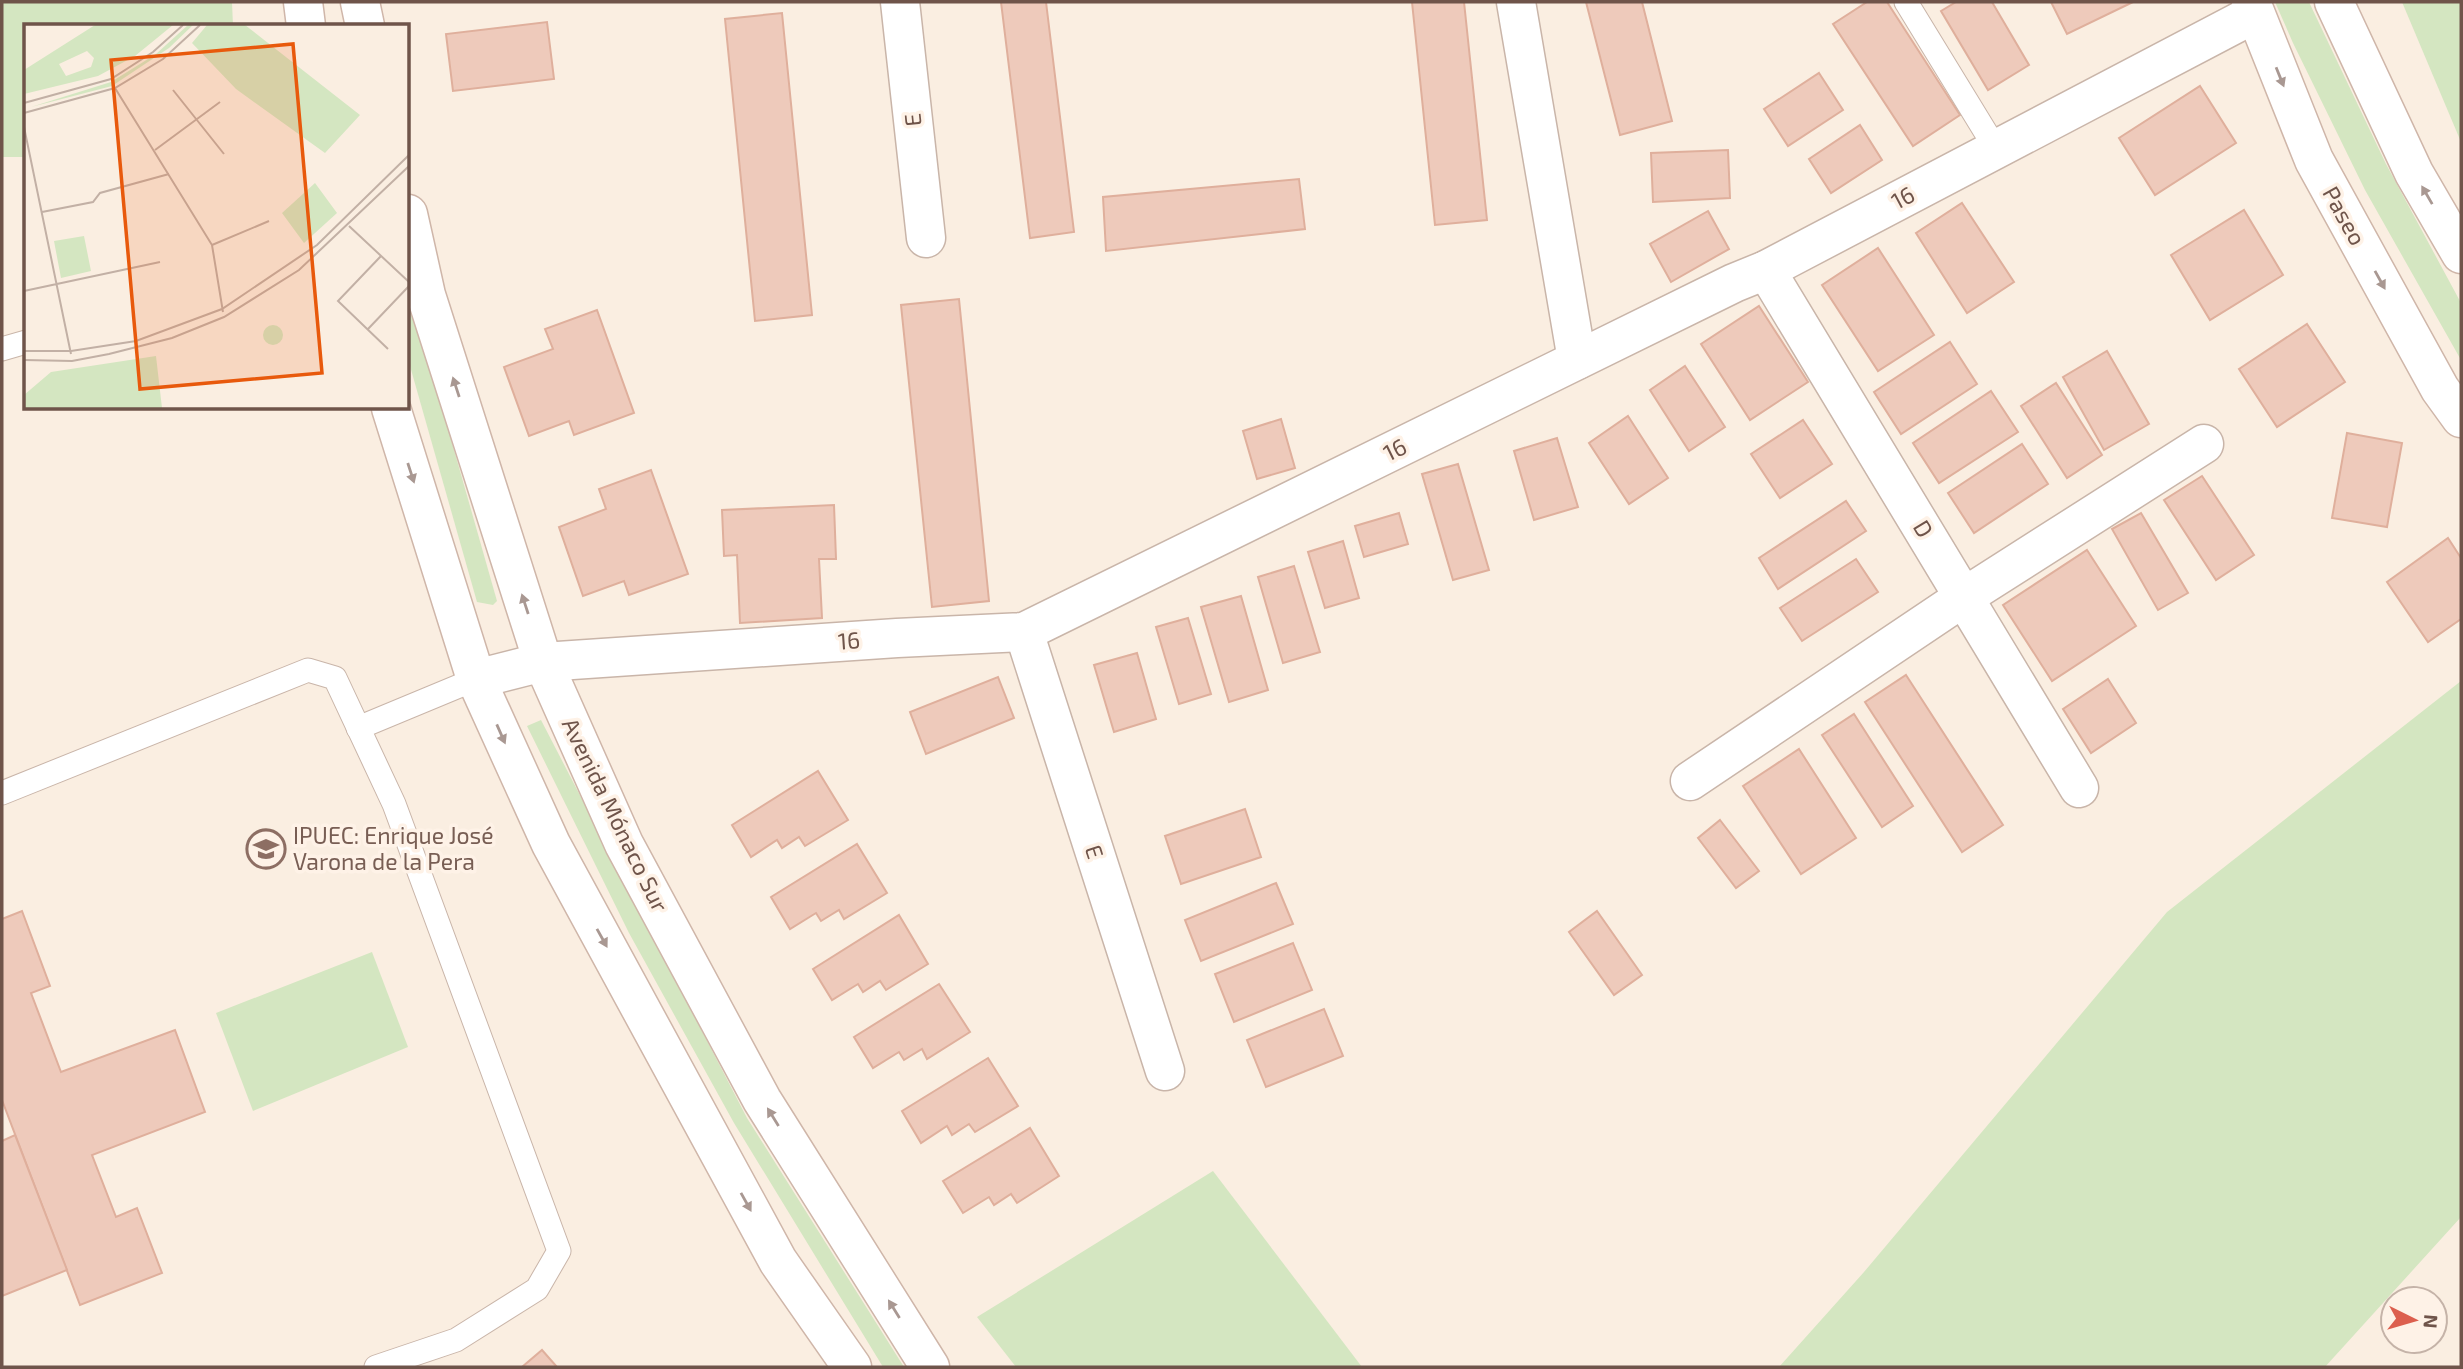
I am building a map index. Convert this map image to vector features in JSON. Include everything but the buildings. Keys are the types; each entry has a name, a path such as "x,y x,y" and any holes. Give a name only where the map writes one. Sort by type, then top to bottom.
{"street":[{"path":"303,2 306,24"},
{"path":"360,2 365,24"},
{"name":"E","path":"900,2 926,238"},
{"path":"1516,2 1577,360"},
{"path":"2334,2 2414,173 2461,254"},
{"name":"16","path":"477,679 543,662 1024,632 1734,283 1766,270 1996,149 2252,8"},
{"name":"Paseo","path":"2252,8 2314,160 2440,389 2461,418"},
{"name":"Avenida Mónaco Sur","path":"410,223 426,295 543,662 624,844 762,1100 930,1367"},
{"name":"D","path":"1766,270 2079,788"},
{"path":"392,410 477,679 551,844 778,1261 852,1367"},
{"path":"1690,781 1964,597 2204,444"},
{"name":"E","path":"1024,632 1165,1071"}],"lane":[{"path":"1906,2 1996,149"},
{"path":"2,349 24,343"},
{"path":"2,793 309,670 335,678 394,804 559,1251 537,1289 456,1340 376,1367"},
{"path":"358,728 477,679"}],"green space":[{"path":"2,2 232,2 233,24 24,24 24,157 2,157"},
{"path":"2275,2 2309,2 2386,164 2461,303 2461,360 2365,190"},
{"path":"2402,2 2461,2 2461,142"},
{"path":"410,295 497,601 493,605 477,602 410,366"},
{"path":"2461,681 2461,1217 2399,1285 2379,1285 2379,1307 2325,1367 1779,1367 1864,1272 2167,912"},
{"path":"541,720 747,1118 904,1367 883,1367 734,1123 629,933 527,726"},
{"path":"372,952 408,1047 253,1111 216,1013"},
{"path":"1213,1171 1362,1367 1016,1367 977,1317"}],"place":[{"name":"IPUEC: Enrique José Varona de la Pera","path":"266,849"}]}
